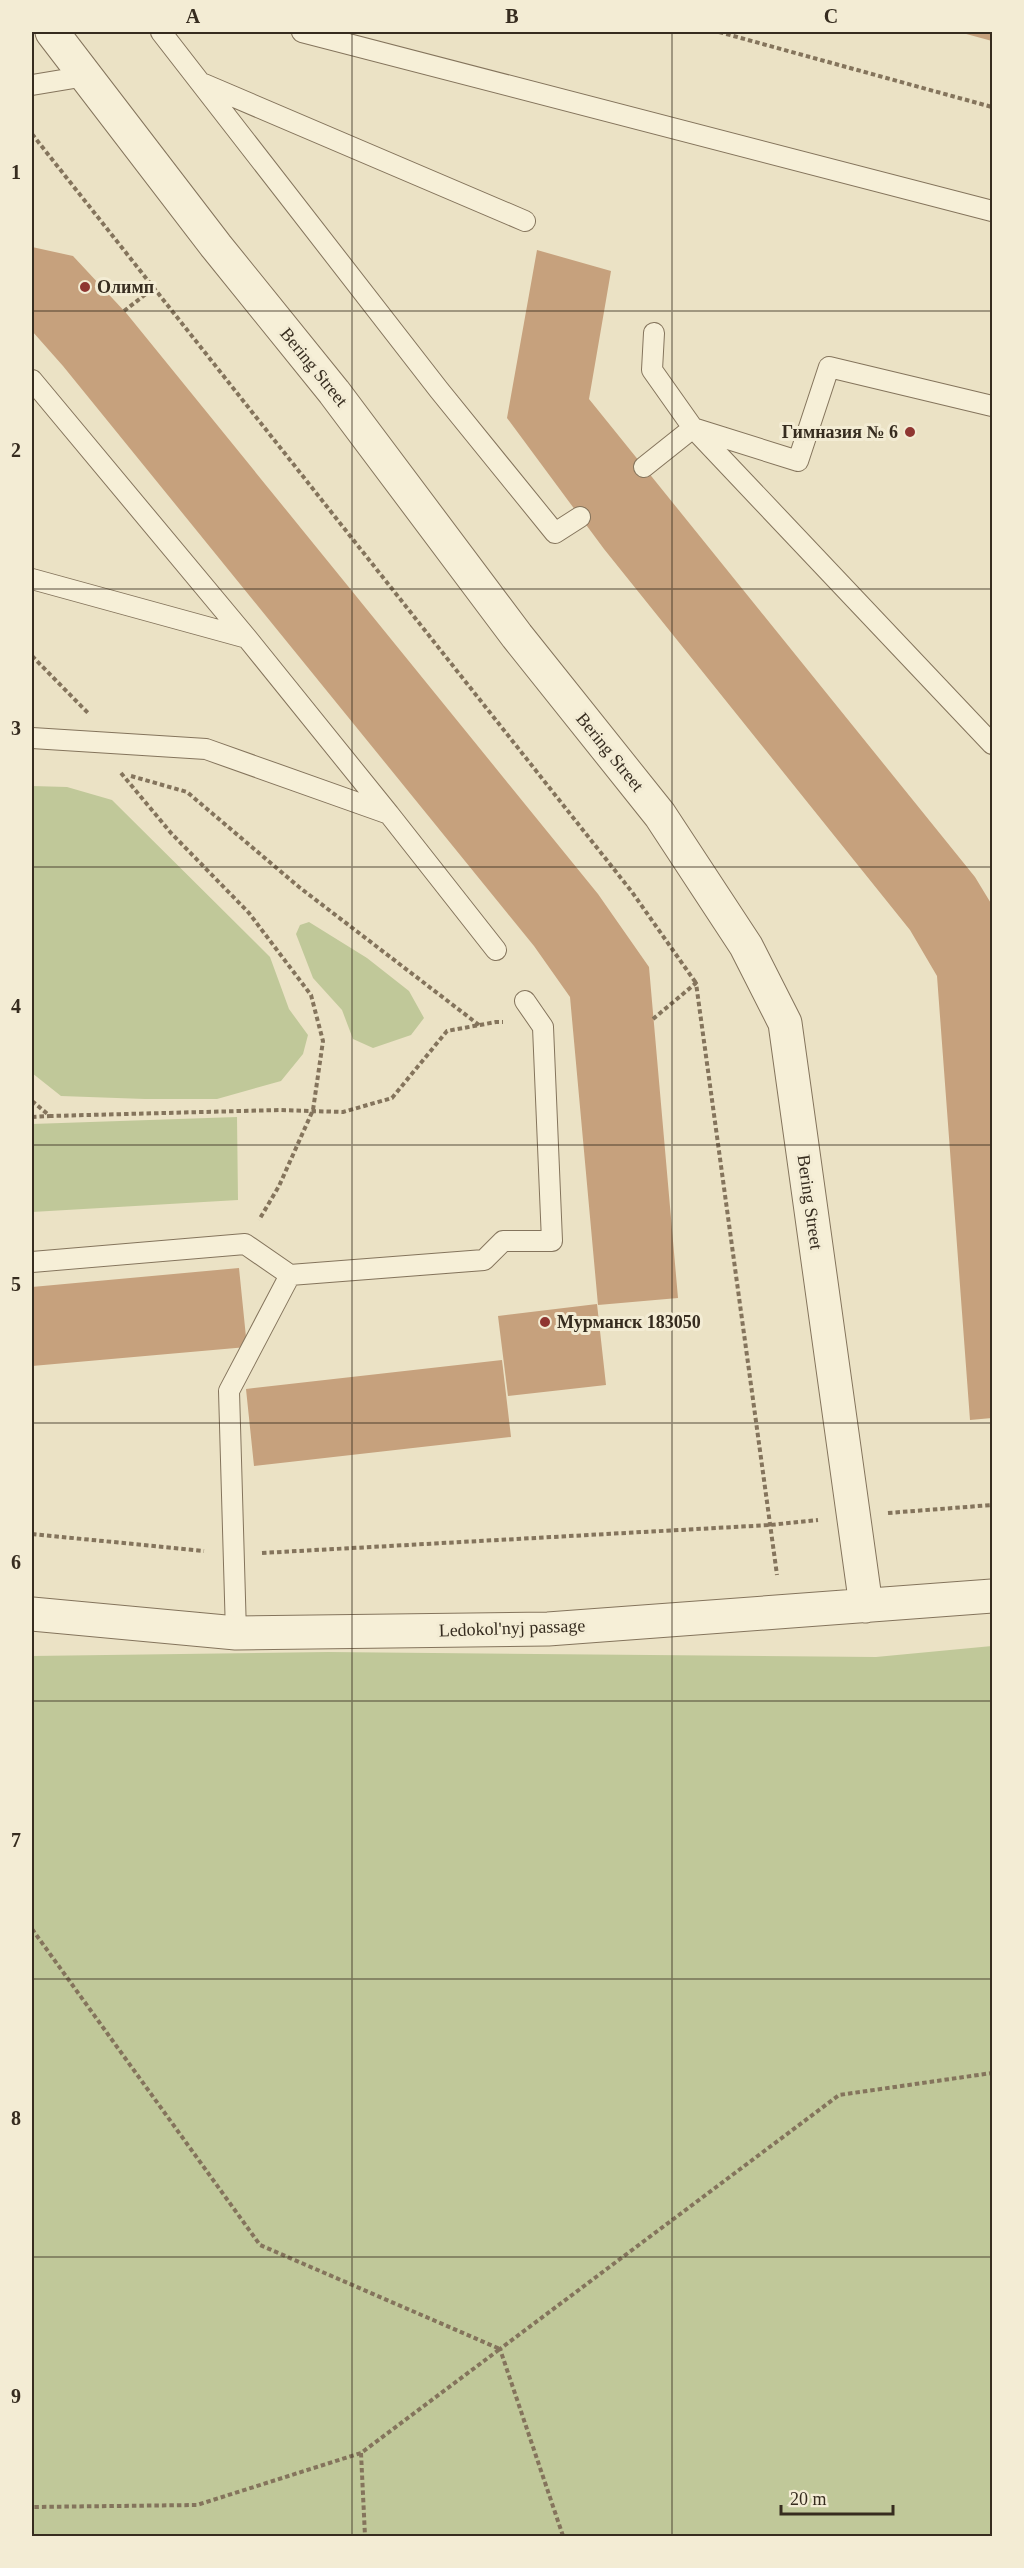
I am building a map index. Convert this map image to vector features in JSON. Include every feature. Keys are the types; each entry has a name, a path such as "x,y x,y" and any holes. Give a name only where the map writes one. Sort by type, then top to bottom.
{"street":[{"name":"Bering Street","path":"52,32 216,246 334,392 518,636 660,815 746,946 785,1023 866,1606"},
{"name":"Ledokol'nyj passage","path":"32,1614 236,1633 548,1629 993,1596"}],"lane":[{"path":"161,32 438,390 555,533 580,517"},
{"path":"302,32 993,211"},
{"path":"32,86 86,76"},
{"path":"201,83 525,221"},
{"path":"654,333 652,370 693,428 993,744"},
{"path":"693,428 798,461 829,367 993,406"},
{"path":"32,380 247,638 496,950"},
{"path":"644,466 693,428"},
{"path":"32,579 247,638"},
{"path":"32,738 206,749 389,814"},
{"path":"32,1262 245,1244 290,1275 484,1260 504,1241 552,1241 543,1027 525,1001"},
{"path":"236,1633 228,1391 290,1275"}],"path":[{"path":"719,32 993,107"},
{"path":"32,134 632,892 696,983 782,1612"},
{"path":"124,310 155,287"},
{"path":"32,656 77,700 114,743 121,773 171,833 249,913 311,995 323,1041 313,1110 279,1186 245,1244"},
{"path":"121,773 187,792 299,887 480,1025"},
{"path":"653,1019 696,983"},
{"path":"32,1117 313,1110 343,1112 392,1098 447,1031 496,1022 543,1027"},
{"path":"32,1101 50,1116"},
{"path":"32,1534 233,1555 770,1525 854,1515 993,1505"},
{"path":"32,1929 260,2245 500,2349 563,2536"},
{"path":"32,2507 197,2505 361,2454 838,2096 993,2073"},
{"path":"361,2454 365,2536"}],"green space":[{"path":"32,786 67,787 112,800 270,957 289,1009 308,1035 303,1054 281,1081 217,1099 145,1099 61,1096 32,1073"},
{"path":"309,922 367,958 409,991 424,1018 411,1035 373,1048 353,1039 342,1010 313,978 296,934 300,925"},
{"path":"237,1117 238,1200 32,1212 32,1124"},
{"path":"992,1646 992,2536 32,2536 32,1656 328,1652 876,1657"}],"building":[{"path":"959,32 992,32 992,41"},
{"path":"32,247 73,256 127,314 598,894 649,967 678,1298 598,1305 570,997 534,946 63,366 32,331"},
{"path":"537,250 611,271 589,399 975,877 992,905 992,1418 970,1420 937,976 910,930 604,549 507,418"},
{"path":"239,1268 247,1347 32,1366 32,1287"},
{"path":"597,1304 606,1385 508,1396 498,1316"},
{"path":"502,1360 511,1437 254,1466 246,1389"}],"place":[{"name":"Олимп","path":"85,287"},
{"name":"Гимназия № 6","path":"910,432"},
{"name":"Мурманск 183050","path":"545,1322"}]}
